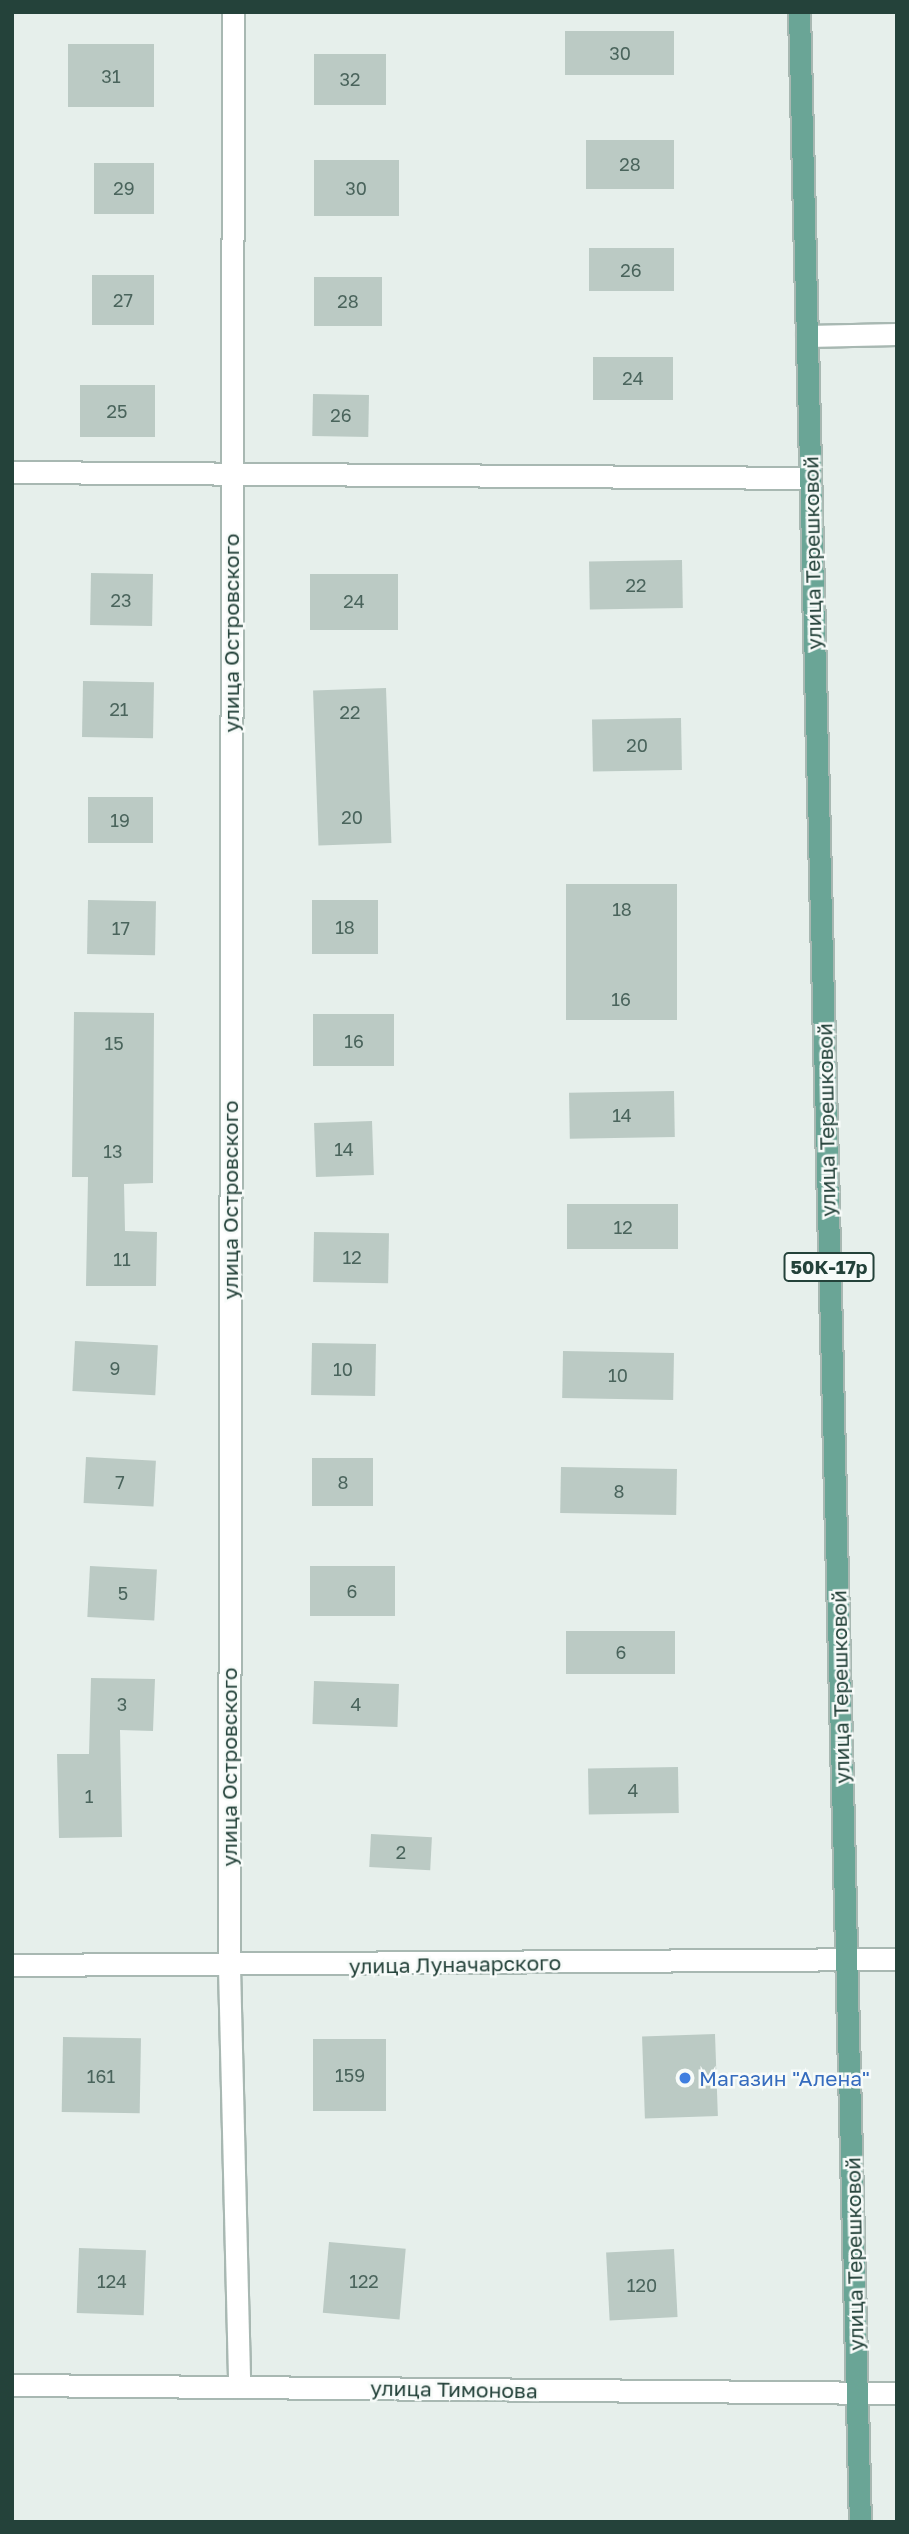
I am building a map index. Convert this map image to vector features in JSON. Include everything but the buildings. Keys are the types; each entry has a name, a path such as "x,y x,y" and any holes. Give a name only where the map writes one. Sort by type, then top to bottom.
{"main road":[{"name":"улица Терешковой","path":"799,12 860,2522"}],"street":[{"name":"улица Островского","path":"233,12 229,1967 239,2387"},
{"path":"807,336 897,334"},
{"path":"12,472 231,470 810,478"},
{"name":"улица Луначарского","path":"12,1965 229,1967 897,1959"},
{"name":"улица Тимонова","path":"12,2385 897,2393"}],"place":[{"name":"Магазин \"Алена\"","path":"685,2078"}]}
